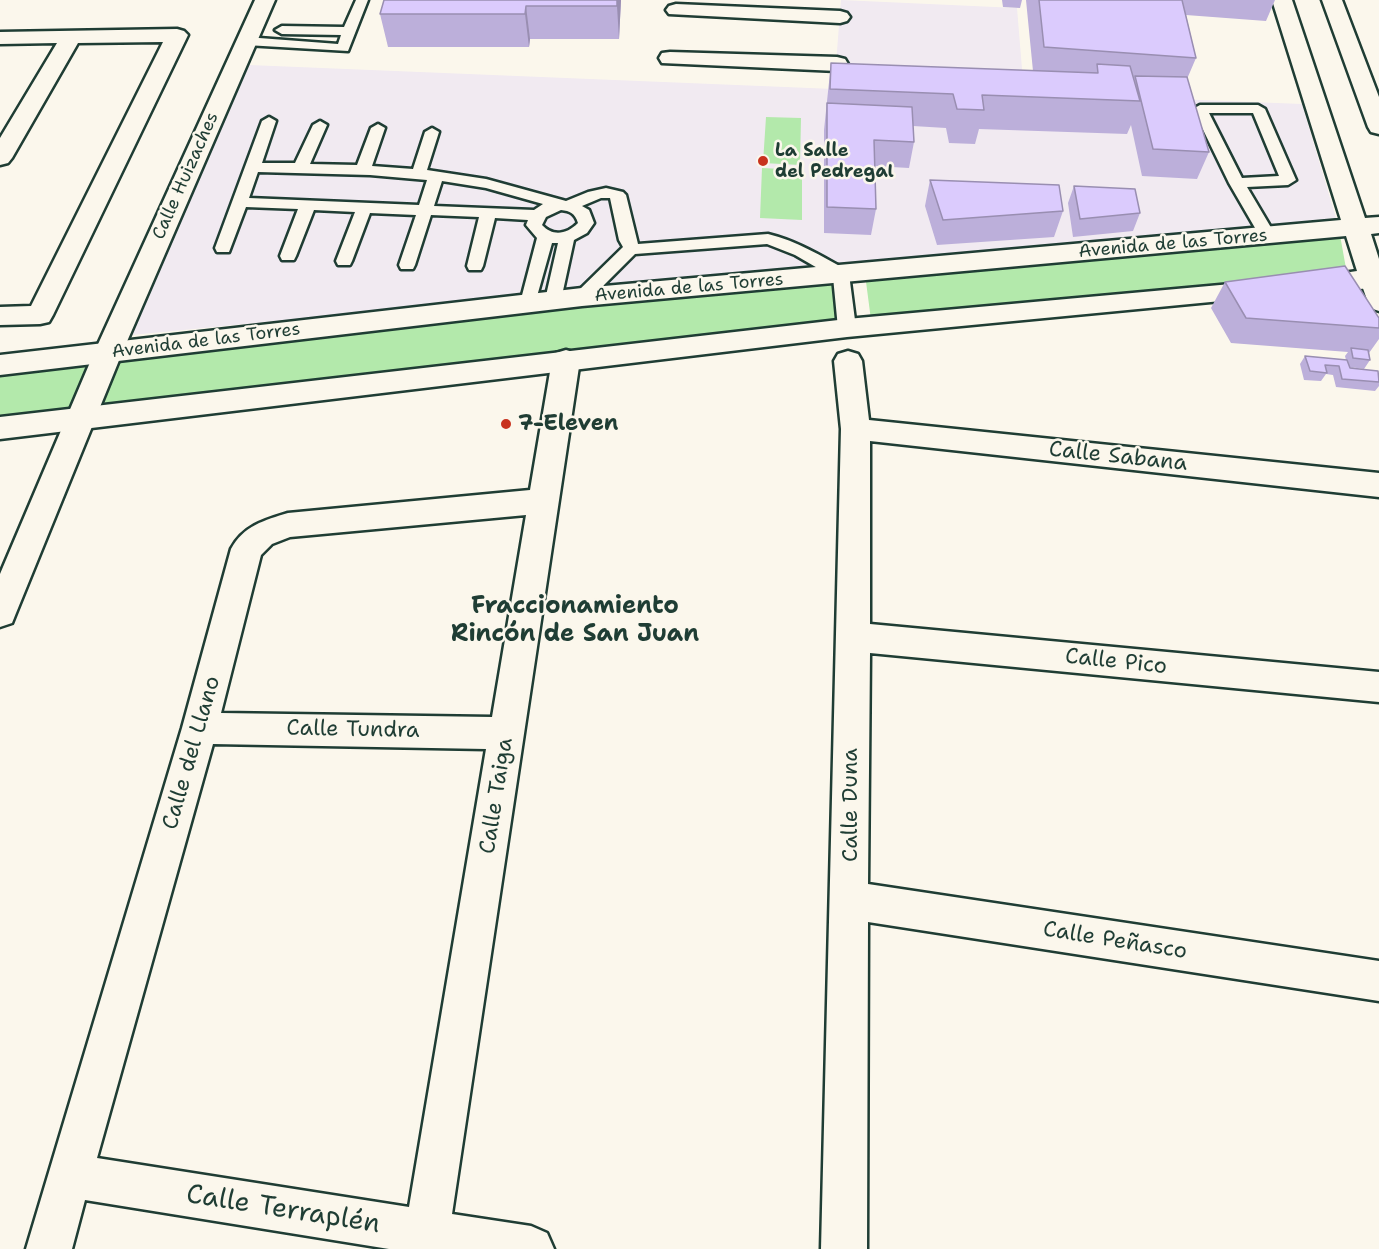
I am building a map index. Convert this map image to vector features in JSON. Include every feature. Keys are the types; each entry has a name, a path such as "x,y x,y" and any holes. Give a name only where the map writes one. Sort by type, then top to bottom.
{"street":[{"name":"Calle Huizaches","path":"0,613 108,353 265,0"},
{"path":"0,428 566,360 847,344 1377,287 1368,226 1282,0"},
{"path":"1332,0 1379,127"},
{"path":"670,58 836,72 841,9 676,10"},
{"path":"0,38 177,35 40,315 0,316"},
{"path":"0,158 71,37"},
{"name":"Avenida de las Torres","path":"0,365 540,301 1368,226"},
{"name":"Calle Duna","path":"844,1249 851,900 856,429 847,344"},
{"name":"Calle Taiga","path":"428,1232 566,360"},
{"name":"Calle Sabana","path":"856,429 1379,485"},
{"name":"Calle del Llano","path":"49,1249 200,728 247,549 261,535 288,525 543,501"},
{"name":"Calle Pico","path":"852,637 1379,687"},
{"name":"Calle Tundra","path":"200,728 507,733"},
{"name":"Calle Peñasco","path":"851,900 1379,981"},
{"name":"Calle Terraplén","path":"71,1176 531,1249"}],"lane":[{"path":"246,41 343,48 362,0"},
{"path":"275,30 349,31"},
{"path":"1237,183 1288,180 1258,109 1200,109 1237,183 1268,236"},
{"path":"223,248 269,122"},
{"path":"301,168 320,125"},
{"path":"363,171 378,128"},
{"path":"418,173 432,132"},
{"path":"253,166 418,173 525,191 584,214 586,223 579,232 567,237 546,236 534,225 537,215"},
{"path":"407,265 436,176"},
{"path":"240,202 537,215 547,208 564,206 604,192 612,192 618,195 627,240 632,248 641,250 768,239 801,251 841,274"},
{"path":"288,256 309,205"},
{"path":"345,261 364,208"},
{"path":"475,266 488,213"},
{"path":"540,301 546,236"},
{"path":"540,301 567,237"},
{"path":"582,297 632,248"},
{"name":"Calle Duna","path":"841,274 847,344"}],"shaded area":[{"name":"La Salle del Pedregal","path":"841,0 1017,8 1024,93 1302,104 1336,218 132,335 249,65 834,89"}],"green space":[{"path":"766,117 801,118 800,165 763,163"},
{"path":"762,168 802,170 802,220 760,218"},
{"path":"1340,235 1347,274 871,320 865,274"},
{"path":"837,280 845,322 488,364 102,405 123,356 493,312"},
{"path":"97,355 71,417 0,425 0,363"}],"building":[{"path":"384,0 617,0 617,6 526,6 525,14 380,14"},
{"path":"1039,0 1182,0 1196,58 1044,47"},
{"path":"831,63 1098,73 1097,64 1130,66 1140,101 982,95 984,110 957,109 953,94 830,89"},
{"path":"1135,76 1187,77 1209,152 1153,149"},
{"path":"827,103 912,107 914,142 874,140 876,209 827,207"},
{"path":"930,180 1059,185 1063,211 943,220"},
{"path":"1074,186 1135,189 1140,213 1080,219"},
{"path":"1345,266 1379,318 1379,328 1246,318 1225,282"},
{"path":"1351,348 1368,350 1370,360 1353,358"},
{"path":"1305,356 1347,360 1350,368 1378,371 1379,382 1342,379 1339,366 1325,365 1327,373 1310,371"}],"place":[{"name":"La Salle del Pedregal","path":"763,161"},
{"name":"7-Eleven","path":"506,424"}],"district":[{"name":"Fraccionamiento Rincón de San Juan","path":"575,621"}]}
